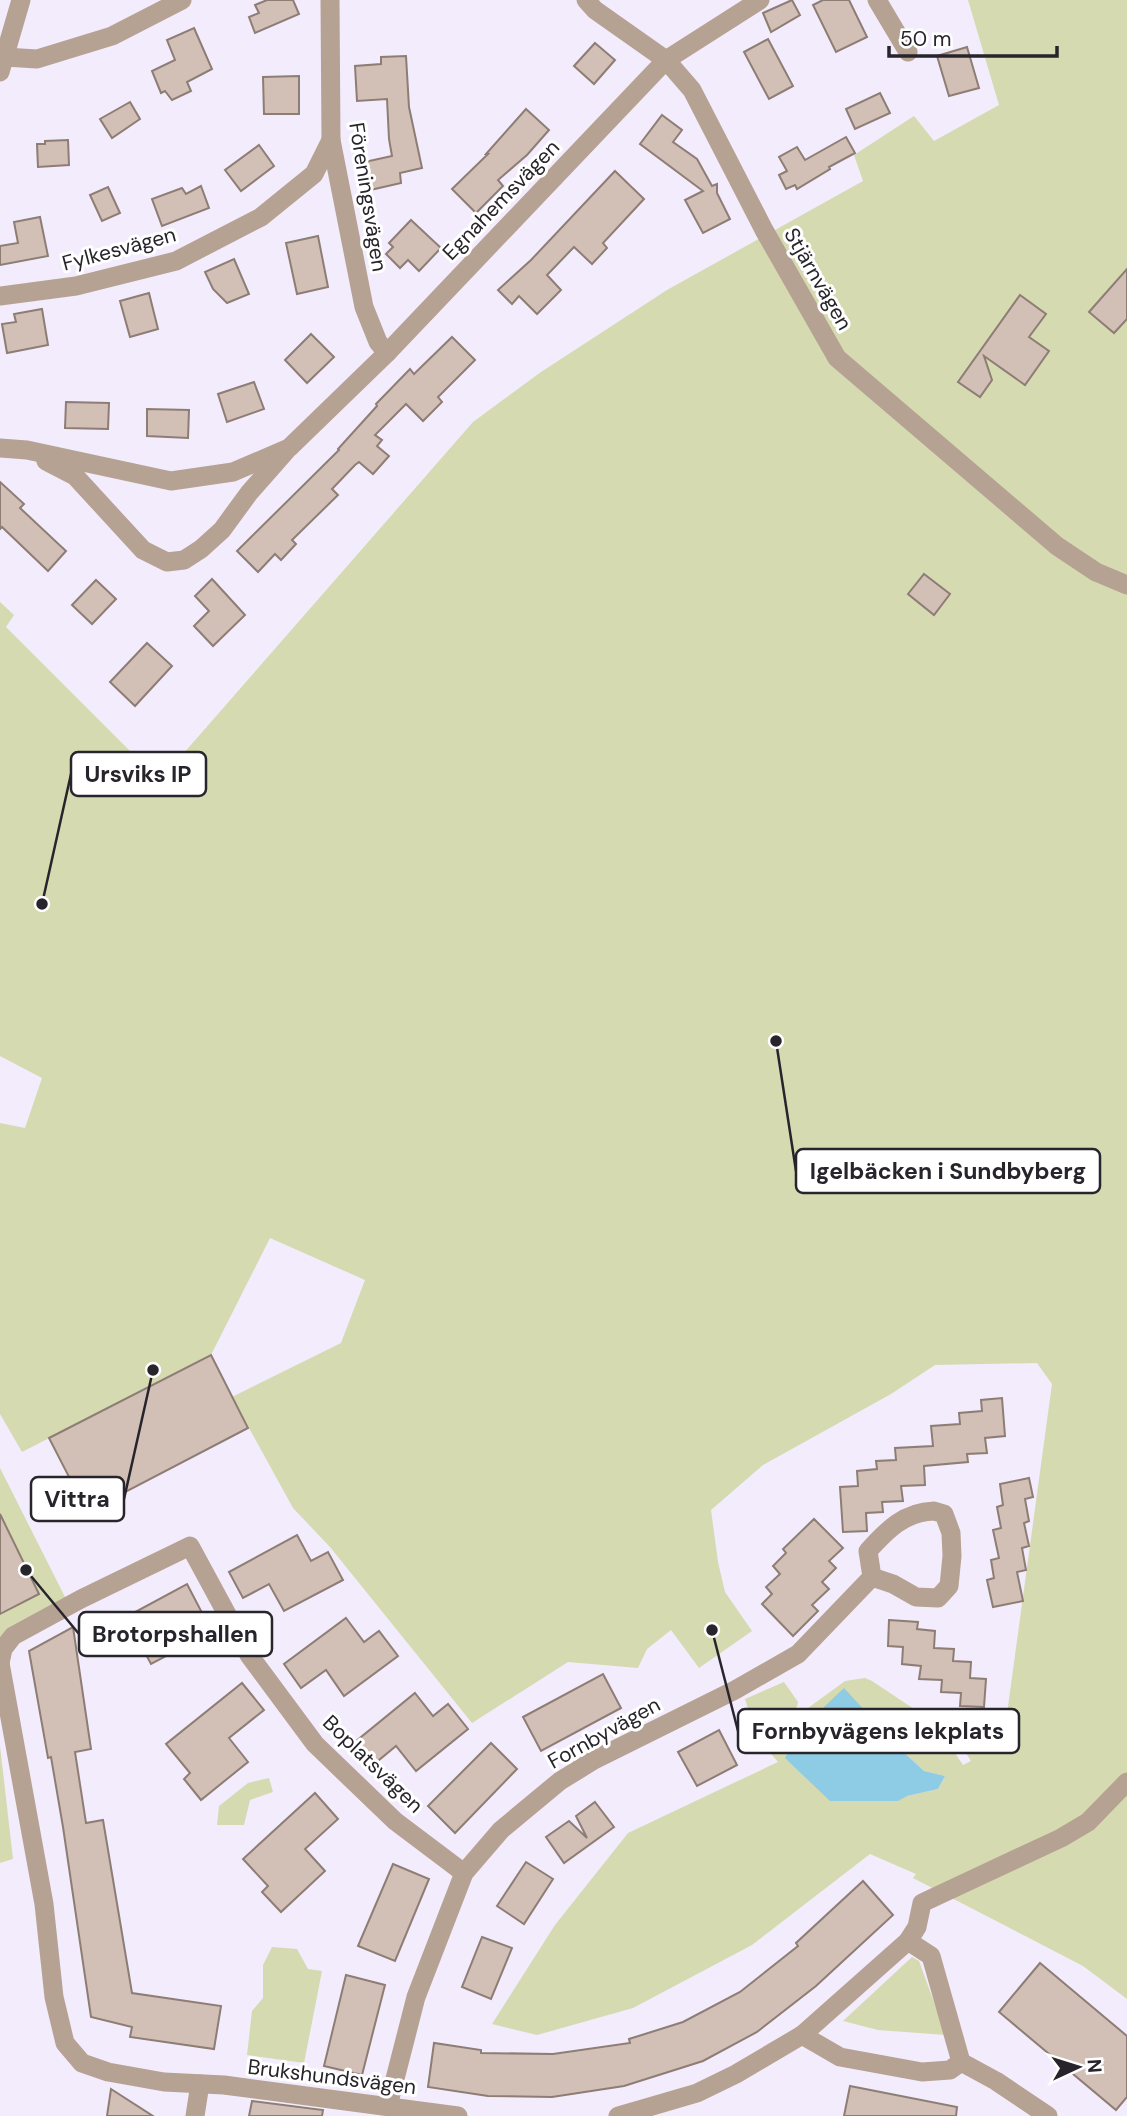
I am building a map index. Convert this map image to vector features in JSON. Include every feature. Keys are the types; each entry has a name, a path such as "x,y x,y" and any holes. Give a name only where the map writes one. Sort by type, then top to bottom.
{"street":[{"path":"21,0 2,64 37,59 112,36 182,0"},
{"name":"Föreningsvägen","path":"330,0 331,140 364,307 378,342 387,353"},
{"name":"Stjärnvägen","path":"586,0 595,10 666,60 692,90 769,239 837,358 1057,545 1096,572 1127,585"},
{"name":"Egnahemsvägen","path":"27,450 75,476 144,550 167,562 184,560 222,530 289,448 387,353 666,60 760,0"},
{"path":"877,0 908,51"},
{"name":"Fylkesvägen","path":"0,296 76,286 176,261 261,217 314,174 331,140"},
{"name":"Egnahemsvägen","path":"0,449 27,450 171,481 233,472 289,448"},
{"path":"922,1511 944,1514 951,1533 952,1556 948,1586 938,1598 916,1597 893,1584 872,1577 868,1551 888,1529 911,1514 922,1511"},
{"name":"Boplatsvägen","path":"200,2084 164,2082 108,2072 82,2063 65,2043 54,1997 44,1904 0,1663 3,1649 13,1636 81,1599 190,1546 249,1655 315,1744 395,1821 464,1873"},
{"name":"Fornbyvägen","path":"388,2106 416,1997 464,1873 501,1830 560,1781 594,1760 735,1690 798,1654 872,1577"},
{"path":"618,2116 697,2093 736,2074 802,2035 908,1941 917,1927 922,1903 1061,1838 1088,1822 1127,1782"},
{"path":"908,1941 931,1956 961,2062 996,2081 1048,2116"},
{"path":"802,2035 840,2057 922,2073 950,2070 961,2062"},
{"path":"195,2116 200,2084"},
{"name":"Brukshundsvägen","path":"200,2084 458,2116"}],"green space":[{"path":"968,0 1127,0 1127,1999 1083,1966 913,1878 916,1874 870,1854 752,1945 633,2008 537,2035 492,2024 555,1925 628,1833 778,1762 766,1748 767,1738 845,1681 865,1678 872,1681 935,1723 963,1765 971,1761 945,1720 1007,1714 1052,1384 1037,1363 935,1365 891,1394 763,1465 711,1510 725,1592 752,1631 699,1668 671,1630 647,1649 638,1668 568,1662 472,1723 330,1547 293,1508 232,1397 341,1343 365,1280 270,1238 211,1355 22,1452 0,1414 0,1123 25,1128 42,1078 0,1056 0,602 14,615 6,627 167,788 175,781 176,762 473,422 541,372 667,290 863,181 854,155 914,116 934,141 999,105","holes":["899,1748 924,1771 945,1776 938,1789 907,1796"]},
{"path":"0,1468 66,1599 0,1639"},
{"path":"784,1682 798,1702 797,1707 761,1732 755,1731 745,1699"},
{"path":"0,1746 13,1859 0,1863"},
{"path":"269,1778 273,1792 250,1800 244,1825 217,1825 219,1806 248,1783"},
{"path":"272,1947 297,1949 308,1969 322,1971 304,2063 247,2055 252,2011 263,1998 263,1965"},
{"path":"912,1957 919,1961 946,2035 878,2030 843,2021"}],"water":[{"path":"844,1688 924,1771 945,1776 938,1789 907,1796 898,1801 830,1801 785,1758 799,1731"}],"building":[{"path":"267,0 293,0 299,14 255,33 249,17 259,13 255,5"},
{"path":"792,0 800,15 771,32 763,13"},
{"path":"823,0 849,0 867,37 836,52 813,5"},
{"path":"194,28 212,69 187,82 191,91 172,100 165,91 161,93 152,71 175,60 167,40"},
{"path":"768,39 793,86 769,99 744,52"},
{"path":"595,43 615,60 594,84 574,66"},
{"path":"967,47 979,88 949,96 937,56"},
{"path":"406,56 409,107 422,168 400,173 401,183 366,191 360,163 392,156 387,99 357,101 355,66 381,64 381,57"},
{"path":"299,76 299,114 264,114 263,77"},
{"path":"880,93 890,113 855,129 846,109"},
{"path":"130,102 140,119 112,138 100,119"},
{"path":"526,109 549,130 527,155 498,180 503,186 476,213 452,189 488,154"},
{"path":"662,115 682,130 673,142 697,159 712,186 717,184 717,193 730,219 703,233 685,200 703,191 640,144"},
{"path":"846,137 855,153 797,189 795,185 786,189 779,175 787,171 779,157 797,147 805,160"},
{"path":"68,140 69,165 38,167 37,144"},
{"path":"259,145 274,166 241,191 225,170"},
{"path":"615,171 644,199 603,243 607,248 592,264 574,247 547,275 561,290 537,314 519,296 512,304 498,290 531,260"},
{"path":"201,186 209,208 162,226 152,199 182,188 186,194"},
{"path":"108,187 120,213 102,221 90,195"},
{"path":"40,217 48,256 0,265 0,246 18,243 14,222"},
{"path":"411,220 441,248 419,271 408,260 400,268 386,254 393,247 389,243"},
{"path":"318,236 328,287 297,294 286,243"},
{"path":"234,259 249,294 227,303 213,289 205,272"},
{"path":"1127,269 1127,319 1114,333 1089,312"},
{"path":"149,293 158,329 130,337 120,301"},
{"path":"1020,295 1046,314 1029,337 1049,351 1025,385 984,356 992,380 980,397 958,382"},
{"path":"42,309 48,345 7,353 2,324 16,322 14,314"},
{"path":"311,334 334,357 307,383 285,360"},
{"path":"452,337 475,360 438,397 442,402 423,421 406,404 375,435 382,440 377,446 389,456 373,474 359,462 355,465 332,489 338,495 292,540 296,544 281,560 275,554 258,572 237,551 339,450 376,404 410,369 414,374"},
{"path":"254,382 264,409 227,422 218,394"},
{"path":"66,402 109,403 108,429 65,428"},
{"path":"147,409 189,410 188,438 147,436"},
{"path":"0,482 24,504 20,508 66,551 48,571 2,527 0,529"},
{"path":"924,574 950,594 934,615 908,594"},
{"path":"212,579 245,615 213,646 194,626 209,611 195,596"},
{"path":"96,580 116,599 92,624 72,605"},
{"path":"147,643 172,666 135,706 110,682"},
{"path":"211,1355 248,1428 87,1512 49,1438"},
{"path":"1002,1398 1005,1436 985,1438 987,1453 967,1454 968,1462 924,1466 925,1485 901,1486 903,1501 882,1502 883,1512 866,1513 867,1531 843,1532 840,1487 858,1486 857,1471 877,1469 876,1461 896,1460 895,1448 933,1446 931,1426 960,1424 959,1413 982,1411 981,1400"},
{"path":"1029,1478 1033,1497 1025,1499 1029,1521 1024,1523 1029,1546 1022,1548 1026,1570 1017,1572 1023,1601 993,1607 987,1580 994,1578 991,1560 999,1558 993,1530 1001,1528 997,1507 1003,1505 1000,1484"},
{"path":"0,1514 39,1594 0,1614"},
{"path":"814,1519 843,1548 829,1561 836,1568 822,1582 829,1589 812,1605 818,1611 793,1636 762,1604 772,1594 766,1587 780,1574 773,1566 786,1553 783,1549"},
{"path":"297,1535 311,1561 328,1552 343,1580 284,1611 269,1584 243,1598 229,1572"},
{"path":"187,1584 212,1632 151,1664 126,1617"},
{"path":"346,1618 364,1642 379,1631 398,1656 344,1696 326,1670 301,1688 284,1664"},
{"path":"889,1620 918,1622 917,1629 935,1631 934,1648 954,1649 953,1661 971,1662 970,1678 986,1679 984,1707 960,1706 961,1693 941,1692 942,1680 919,1679 921,1666 902,1664 903,1647 888,1646"},
{"path":"73,1627 91,1749 75,1752 86,1823 103,1820 132,1993 221,2006 214,2049 130,2037 132,2027 91,2017 63,1827 29,1651"},
{"path":"603,1674 621,1708 541,1751 523,1717"},
{"path":"242,1683 264,1710 229,1738 248,1762 201,1800 184,1779 190,1773 166,1744"},
{"path":"415,1693 433,1716 448,1704 468,1729 416,1771 396,1746 373,1765 355,1742"},
{"path":"719,1730 737,1765 697,1786 678,1752"},
{"path":"491,1743 517,1769 455,1833 428,1806"},
{"path":"315,1793 338,1819 305,1849 325,1871 281,1912 262,1892 268,1886 243,1859"},
{"path":"595,1802 614,1827 564,1863 546,1837 569,1821 587,1838 576,1816"},
{"path":"526,1862 553,1879 524,1924 497,1906"},
{"path":"393,1864 429,1879 395,1961 358,1946"},
{"path":"863,1881 893,1915 816,1986 757,2032 703,2061 624,2086 552,2097 488,2096 428,2087 434,2043 481,2050 481,2053 553,2054 630,2043 629,2039 683,2022 740,1992 798,1946 796,1943"},
{"path":"482,1937 512,1948 491,1999 462,1987"},
{"path":"1040,1963 1127,2036 1127,2097 1116,2110 999,2012"},
{"path":"346,1975 385,1985 362,2075 324,2066"},
{"path":"850,2086 957,2107 956,2116 844,2116"},
{"path":"111,2089 153,2116 107,2116"},
{"path":"252,2101 323,2110 322,2116 249,2116"}],"place":[{"name":"Ursviks IP","path":"42,904"},
{"name":"Igelbäcken i Sundbyberg","path":"776,1041"},
{"name":"Vittra","path":"153,1370"},
{"name":"Brotorpshallen","path":"26,1570"},
{"name":"Fornbyvägens lekplats","path":"712,1630"}]}
